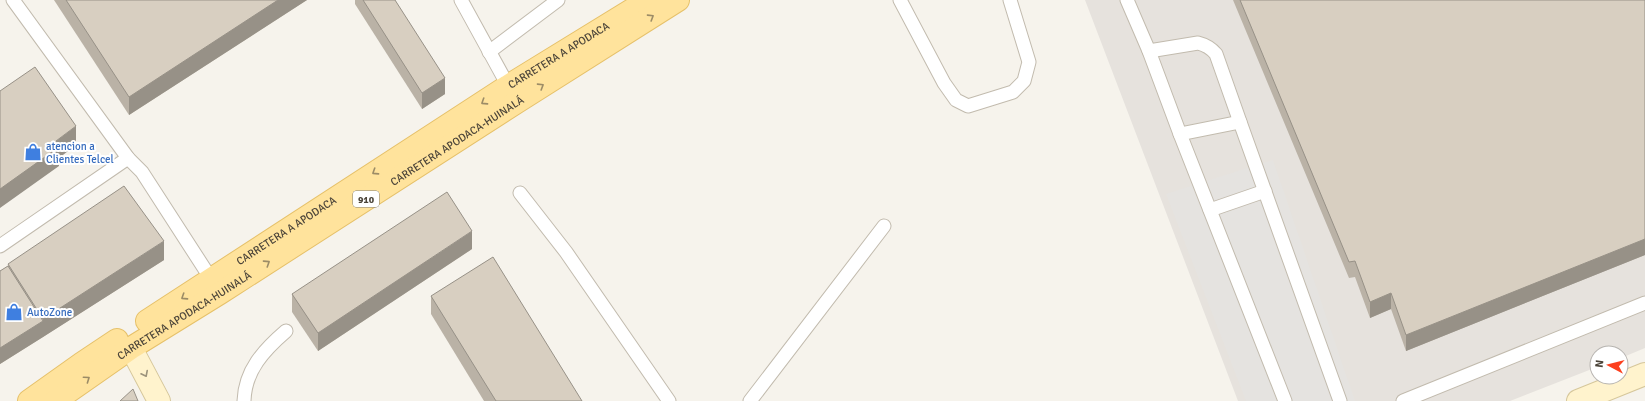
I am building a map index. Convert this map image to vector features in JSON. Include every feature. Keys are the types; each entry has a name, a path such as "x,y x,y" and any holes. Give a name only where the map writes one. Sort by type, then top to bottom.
{"main road":[{"name":"CARRETERA A APODACA","path":"512,94 648,0"},
{"name":"CARRETERA APODACA-HUINALÁ","path":"55,401 216,286 512,94 678,0"},
{"name":"910","path":"30,401 81,364 216,286"},
{"path":"131,348 159,401"},
{"path":"1578,401 1645,374"}],"lane":[{"path":"13,0 128,158 142,172 216,286"},
{"path":"461,0 512,94"},
{"path":"490,52 558,0"},
{"path":"900,0 944,83 956,100 968,106 1013,92 1024,81 1028,62 1010,0"},
{"path":"1127,0 1149,51 1285,401"},
{"path":"1149,51 1198,43 1206,45 1216,54 1340,401"},
{"path":"1180,134 1240,122"},
{"path":"0,246 128,158"},
{"path":"1210,210 1265,190"},
{"path":"520,193 566,252 669,401"},
{"path":"750,401 884,226"},
{"path":"1403,401 1645,303"},
{"path":"244,401 246,385 259,358 268,346 286,332"}],"shaded area":[{"path":"1085,0 1645,0 1645,348 1629,355 1629,345 1589,345 1589,370 1510,401 1238,401"},
{"path":"1273,160 1355,401 1246,401 1166,194"}],"building":[{"path":"66,0 278,0 129,97"},
{"path":"363,0 395,0 445,78 422,93"},
{"path":"1240,0 1645,0 1645,239 1406,335 1391,293 1370,302 1355,261 1349,262"},
{"name":"atencion a Clientes Telcel","path":"35,67 76,126 56,141 59,147 0,189 0,91"},
{"path":"124,186 164,241 43,319 8,264"},
{"path":"447,192 472,231 318,333 292,294"},
{"path":"493,257 582,401 496,401 431,296"},
{"name":"AutoZone","path":"8,266 43,321 0,348 0,271"},
{"path":"133,389 138,401 120,401"}],"place":[{"name":"atencion a Clientes Telcel","path":"33,152"},
{"name":"AutoZone","path":"14,312"}]}
